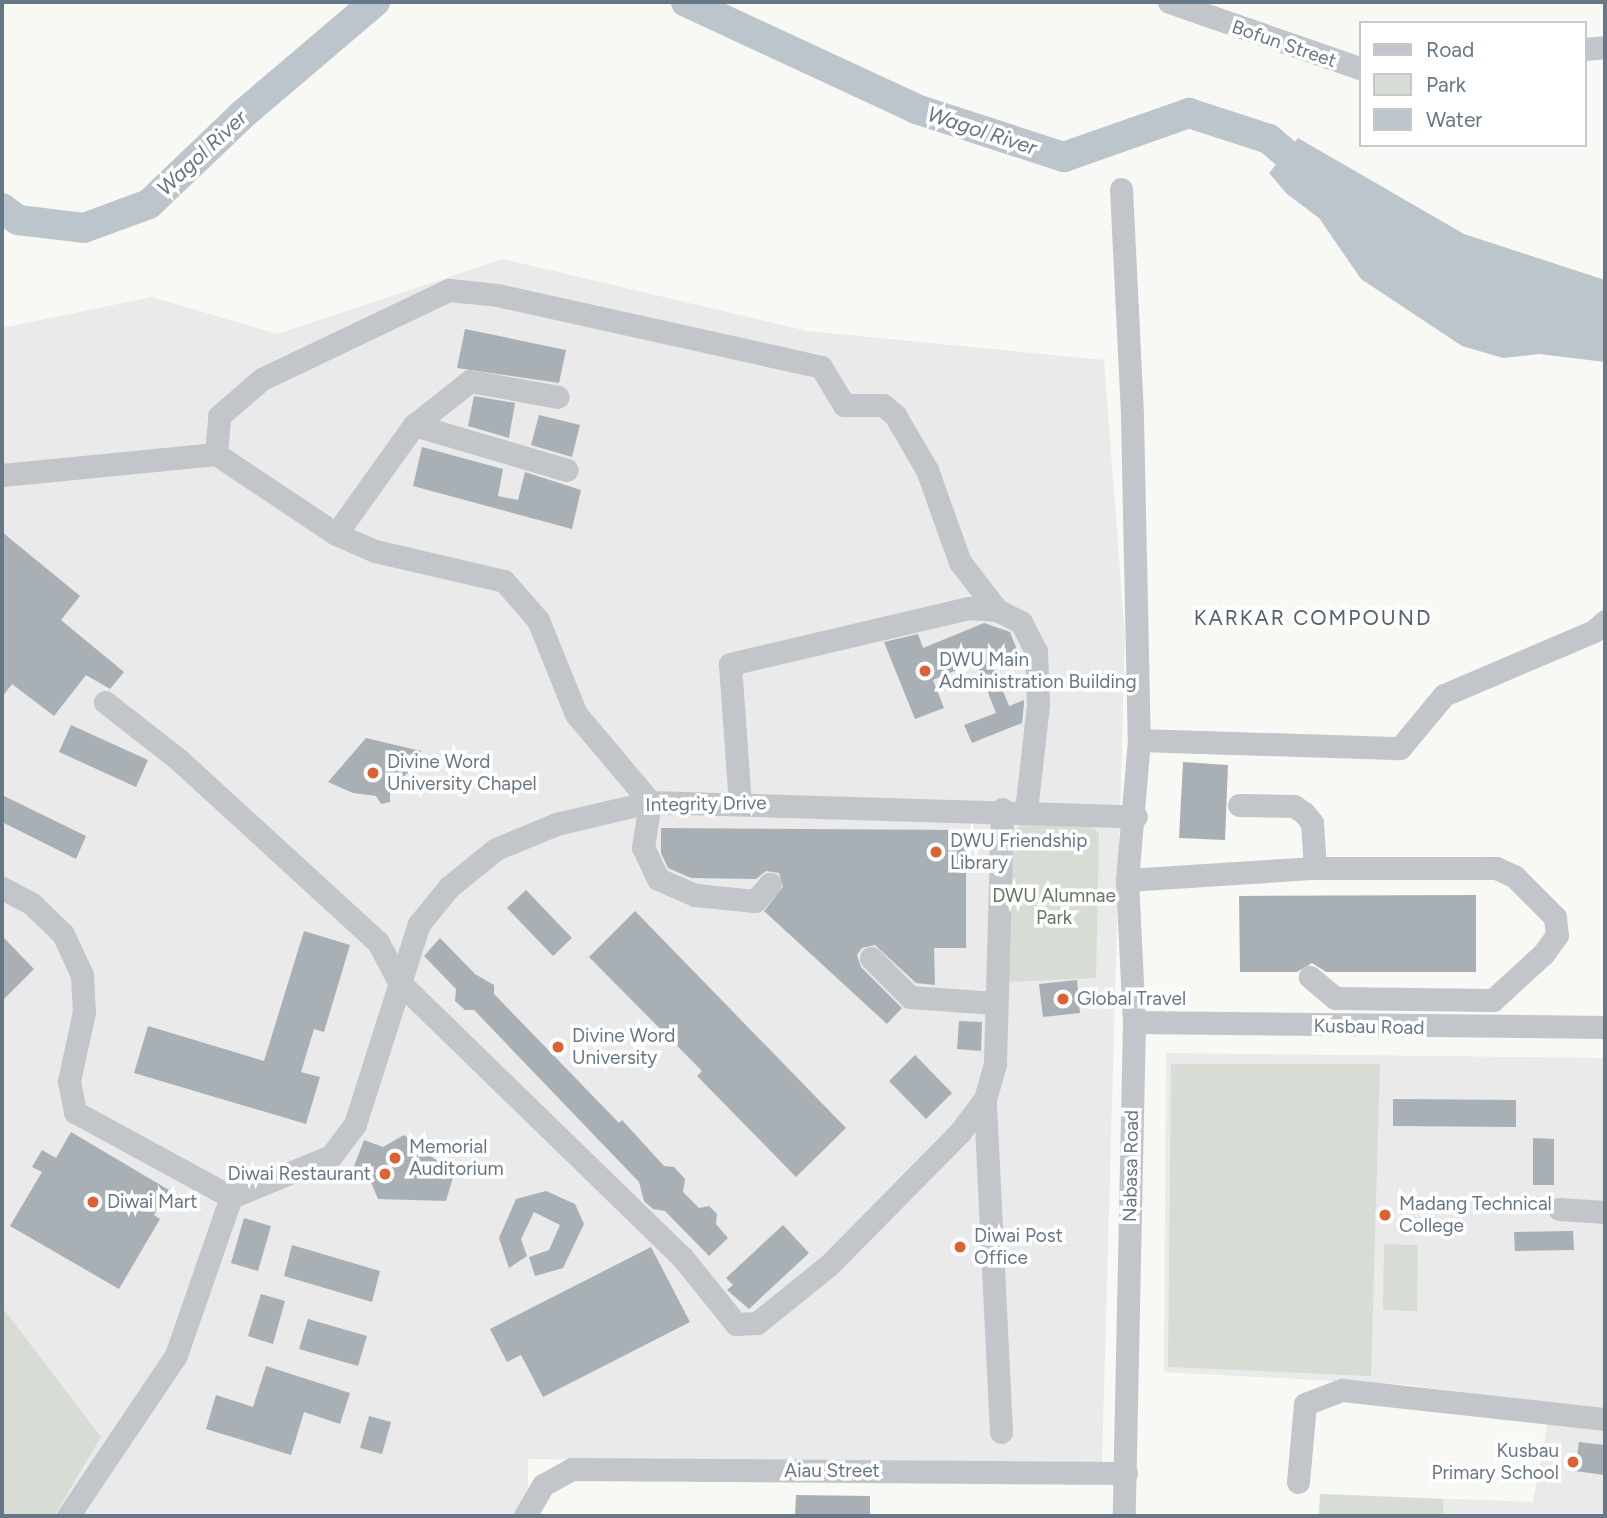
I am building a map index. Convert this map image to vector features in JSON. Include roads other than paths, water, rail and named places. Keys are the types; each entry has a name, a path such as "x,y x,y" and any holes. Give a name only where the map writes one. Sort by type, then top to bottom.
{"street":[{"name":"Bofun Street","path":"1169,2 1358,67"},
{"path":"1586,49 1605,47"},
{"name":"Nabasa Road","path":"1121,189 1132,416 1139,740 1136,817 1127,880 1134,1022 1124,1516"},
{"path":"216,454 219,416 262,379 449,290 497,295 821,367 844,405 883,405 895,415 927,470 960,562 997,610"},
{"path":"337,534 414,425 470,381 558,397"},
{"path":"414,425 567,470"},
{"path":"2,475 216,454 337,534 375,551 504,581 538,620 576,714 650,802 643,847 658,879 695,895 755,901 770,884"},
{"path":"740,804 730,664 883,625 968,608 997,610 1021,622 1036,651 1038,705 1026,810"},
{"path":"1139,740 1401,748 1444,695 1594,631 1605,621"},
{"path":"105,702 178,759 378,942 398,982 682,1257 736,1324 757,1323 829,1265 960,1132 985,1099"},
{"name":"Integrity Drive","path":"231,1197 331,1156 355,1124 398,982 419,924 449,887 496,849 556,824 650,802 1002,809 1136,817"},
{"path":"1239,804 1294,806 1304,813 1312,823 1315,868"},
{"path":"1001,1432 985,1099 995,1063 1002,809"},
{"path":"1127,880 1315,868 1496,869 1514,876 1555,917 1557,935 1505,994 1493,1000 1399,990 1335,998 1310,977"},
{"path":"2,888 32,904 63,934 82,975 84,1012 69,1081 75,1112 231,1197 176,1355 68,1516"},
{"path":"871,958 910,997 995,1003"},
{"path":"1399,990 1400,1028"},
{"name":"Kusbau Road","path":"1134,1022 1400,1028 1605,1027"},
{"path":"1559,1209 1605,1212"},
{"path":"1298,1482 1305,1404 1342,1390 1605,1419"},
{"name":"Aiau Street","path":"525,1516 543,1485 572,1469 1126,1473"}],"water":[{"path":"1298,138 1464,234 1605,280 1605,362 1539,354 1503,358 1462,346 1361,279 1319,218 1287,194 1269,173"}],"waterway":[{"name":"Wagol River","path":"2,208 18,220 84,228 149,204 242,115 375,2"},
{"name":"Wagol River","path":"686,2 916,109 1064,157 1189,113 1269,139 1285,153"}],"place":[{"name":"DWU Main Administration Building","path":"925,671"},
{"name":"Divine Word University Chapel","path":"373,773"},
{"name":"DWU Friendship Library","path":"936,852"},
{"name":"Global Travel","path":"1063,999"},
{"name":"Divine Word University","path":"558,1047"},
{"name":"Memorial Auditorium","path":"395,1158"},
{"name":"Diwai Restaurant","path":"385,1174"},
{"name":"Diwai Mart","path":"93,1202"},
{"name":"Madang Technical College","path":"1385,1215"},
{"name":"Diwai Post Office","path":"960,1247"},
{"name":"Kusbau Primary School","path":"1573,1462"}],"district":[{"name":"KARKAR COMPOUND","path":"1313,618"}],"park label":[{"name":"DWU Alumnae Park","path":"1054,907"}]}
